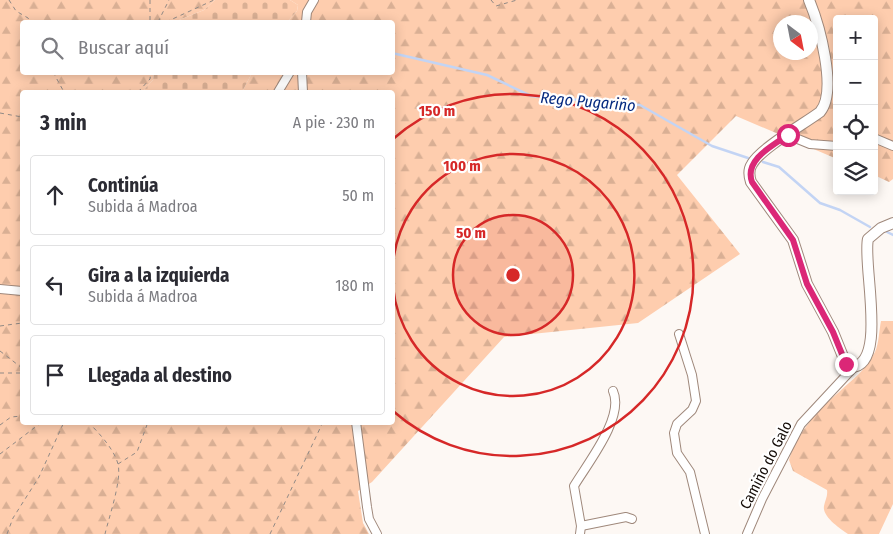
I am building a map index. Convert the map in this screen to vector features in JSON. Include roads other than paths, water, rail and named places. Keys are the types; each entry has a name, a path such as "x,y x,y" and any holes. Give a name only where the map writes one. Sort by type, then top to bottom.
{"street":[{"path":"809,0 817,20 824,55 827,100 820,112 752,164 749,174 752,182 793,240 807,284 833,332 846,364 854,367 860,365 867,355 872,323 866,266 868,239 880,228 893,223"},
{"path":"306,20 311,1"},
{"path":"279,90 288,75"},
{"path":"302,75 303,90"},
{"path":"788,135 810,144 833,146"},
{"path":"878,140 893,146"},
{"path":"0,289 20,291"},
{"path":"679,334 692,375 696,402 692,410 677,424 674,433 677,453 690,472 705,534"},
{"name":"Camiño do Galo","path":"747,534 762,500 801,424 854,367"},
{"path":"613,391 616,397 612,422 574,486 581,530 626,517 632,519"},
{"path":"356,425 367,507 377,534"}],"waterway":[{"name":"Rego Pugariño","path":"395,54 487,75 531,96 640,105 712,146 748,158"},
{"name":"Rego Pugariño","path":"763,162 779,167 820,203 840,210 870,227"},
{"name":"Rego Pugariño","path":"887,232 893,235"}]}
